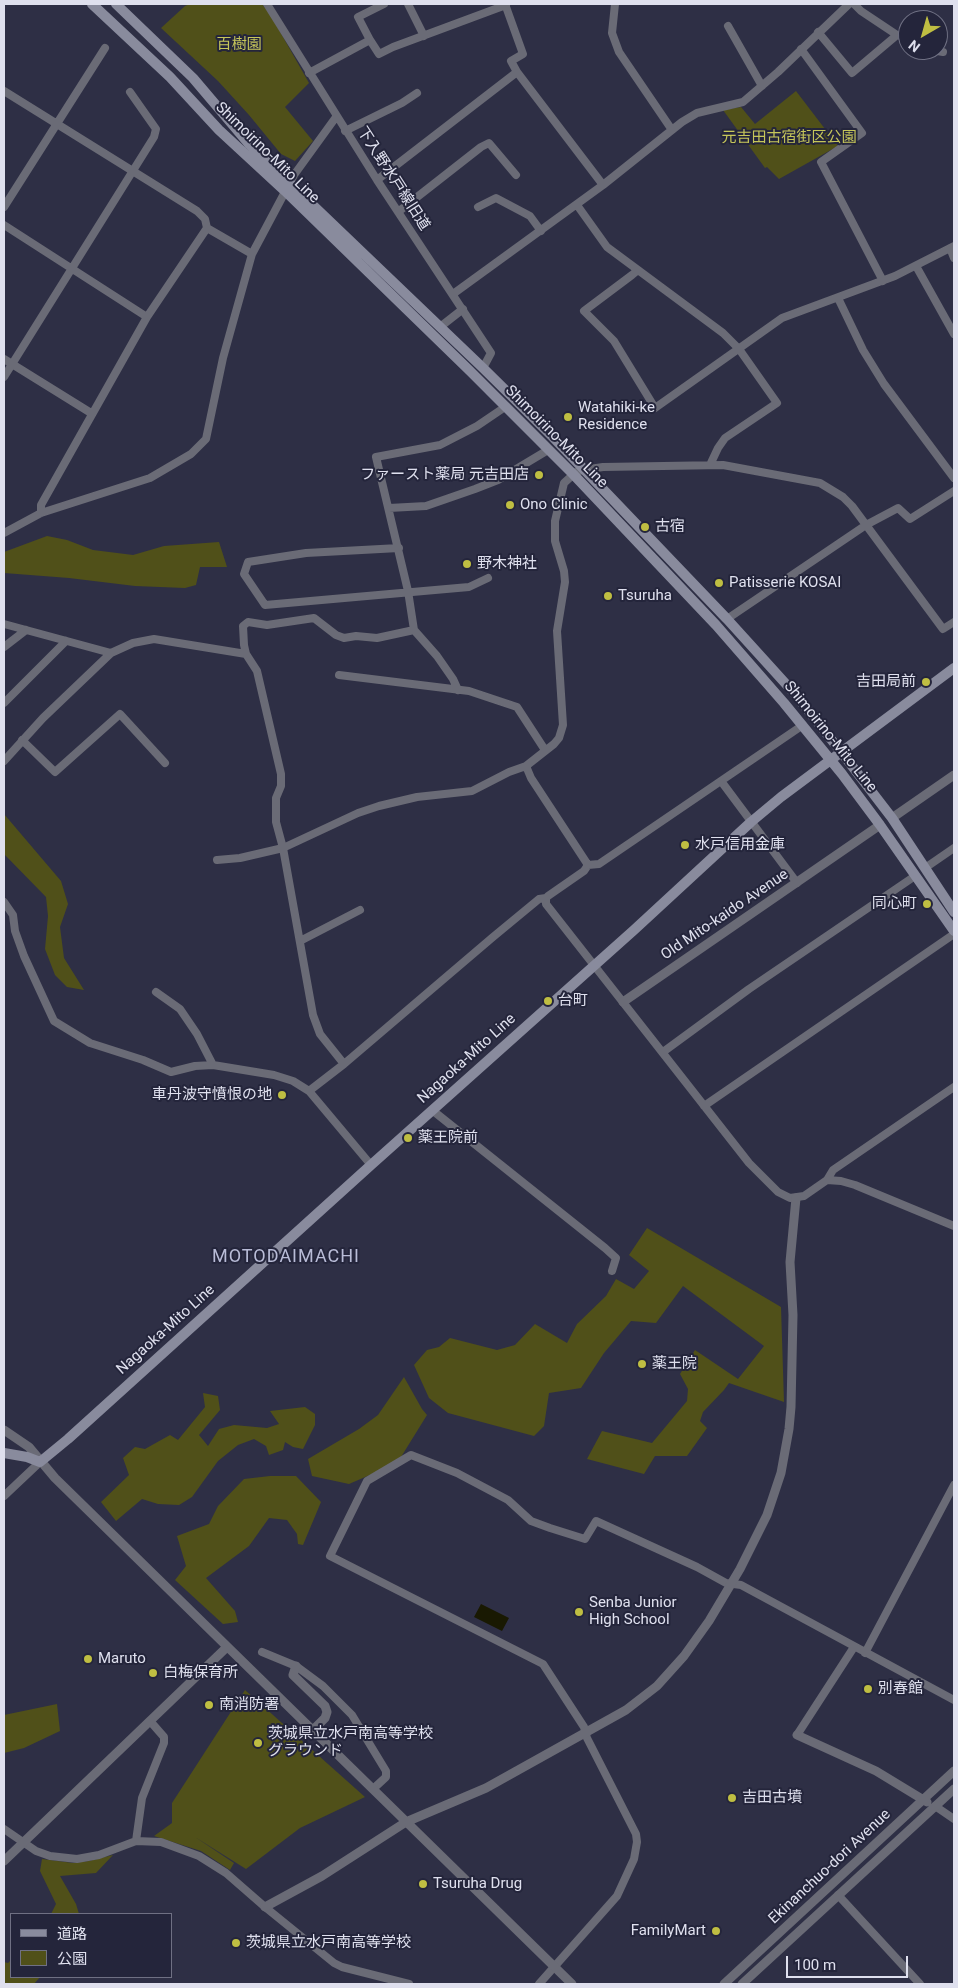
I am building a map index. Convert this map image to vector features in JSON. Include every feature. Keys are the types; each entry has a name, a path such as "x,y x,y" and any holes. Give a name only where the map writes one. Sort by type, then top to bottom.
{"main road":[{"name":"Shimoirino-Mito Line","path":"92,4 170,77 219,130 288,186 483,368 726,618 795,694 842,752 892,818 954,912"},
{"name":"Shimoirino-Mito Line","path":"116,4 193,78 249,144 288,186 573,474 716,625 832,761 880,825 954,933"},
{"name":"Nagaoka-Mito Line","path":"40,1462 68,1439 371,1164 594,966 751,822 781,797 832,761 954,668"},
{"path":"4,1453 27,1457 40,1462"}],"street":[{"name":"下入野水戸線旧道","path":"267,4 376,180 491,353 483,368"},
{"path":"384,4 358,16 378,54 505,4 523,54 511,61 517,72 603,185"},
{"path":"408,4 424,36"},
{"path":"615,4 612,33 619,52 672,130"},
{"path":"453,294 577,205 672,130 697,113 743,102 849,4"},
{"path":"818,32 852,73 897,35 861,11 854,4"},
{"path":"728,26 762,86"},
{"path":"309,73 370,40"},
{"path":"4,207 104,48"},
{"path":"801,49 862,133 821,162 883,280"},
{"path":"376,180 517,72"},
{"path":"4,91 198,211 205,219 207,228 146,317 91,413 42,505 41,513"},
{"path":"4,377 154,137 156,129 130,92"},
{"path":"345,131 402,103 417,93"},
{"path":"4,533 41,513 150,478 191,454 206,438 218,391 223,358 252,254 288,186 336,117"},
{"path":"398,212 481,147 489,143 516,175"},
{"path":"478,207 496,198 530,216 541,231"},
{"path":"577,205 607,247 712,323 739,349 777,404 726,438 718,448 710,465"},
{"path":"4,226 146,317"},
{"path":"207,228 252,254"},
{"path":"638,270 584,311 614,342 655,408 782,318 883,280 916,266 952,247 954,258"},
{"path":"916,266 954,334"},
{"path":"838,298 863,350 884,384 954,478"},
{"path":"440,327 463,309"},
{"path":"4,359 91,413"},
{"path":"458,690 453,679 437,656 414,630 399,548 376,457 440,445 477,426 505,407"},
{"path":"389,508 426,506 476,489 498,480 548,450"},
{"path":"217,860 240,858 283,848 358,813 379,806 417,797 472,791 509,772 526,766 554,744 559,738 563,725 557,631 565,582 564,571 555,541 555,521 564,483 573,474 584,470 603,467 710,465 746,468 820,484 843,498 866,525 943,629 954,622"},
{"path":"726,618 866,525 898,508 910,519 954,491"},
{"path":"399,548 306,553 248,562 244,574 265,604 469,587 488,578"},
{"path":"344,1064 317,1028 312,1008 283,848 276,822 281,774 257,671 246,654 243,626 248,622 267,625 314,618 336,635 344,638 356,636 377,638 414,630"},
{"path":"4,624 111,653"},
{"path":"4,646 26,630"},
{"path":"4,760 43,718 111,653 133,643 154,639 246,654"},
{"path":"4,703 66,641"},
{"path":"339,675 458,690 517,707 545,750"},
{"path":"22,740 55,772 120,714 165,763"},
{"path":"588,865 599,864 803,725"},
{"path":"526,766 531,778 588,865"},
{"path":"892,818 954,775"},
{"path":"721,782 797,883"},
{"name":"Old Mito-kaido Avenue","path":"623,1002 880,825"},
{"path":"925,868 954,848"},
{"path":"309,1091 344,1064 493,937 539,900 546,898 584,871 588,865"},
{"path":"663,1052 749,989 915,876"},
{"path":"546,898 546,904 749,1163 785,1196 796,1198 804,1196 827,1180 833,1170 954,1087"},
{"path":"4,902 13,915 15,931 24,956 54,1022 90,1042 172,1072 195,1066 213,1065 274,1074 293,1081 309,1091 371,1164"},
{"path":"300,941 360,910"},
{"path":"704,1106 954,933"},
{"path":"156,992 180,1009 213,1065"},
{"path":"432,1110 605,1248 616,1258 612,1271"},
{"path":"827,1180 855,1185 954,1226"},
{"path":"265,1907 322,1876 406,1822 486,1788 626,1710 657,1686 697,1639 733,1582 767,1515 780,1473 789,1429 793,1315 790,1262 796,1198"},
{"path":"4,1430 29,1447 40,1462 227,1647 572,1984"},
{"path":"539,1984 617,1896 634,1859 638,1842 636,1834 587,1738 584,1727 543,1664 330,1556 367,1482 411,1455 457,1473 508,1500 531,1521 586,1539 596,1521 697,1567 726,1583 733,1582 741,1585 954,1700"},
{"path":"4,1496 40,1462"},
{"path":"865,1653 954,1486"},
{"path":"854,1646 796,1735 876,1771 954,1819"},
{"path":"4,1861 227,1647"},
{"path":"262,1652 296,1666 335,1696 352,1715 386,1771 386,1777 373,1789"},
{"path":"296,1666 294,1675 325,1706 327,1712 325,1718 312,1731"},
{"path":"136,1841 142,1798 164,1743 164,1737 150,1721"},
{"name":"Ekinanchuo-dori Avenue","path":"724,1984 954,1771"},
{"name":"Ekinanchuo-dori Avenue","path":"742,1984 954,1789"},
{"path":"4,1829 36,1851 50,1856 77,1859 99,1855 136,1841 162,1842 199,1856 226,1872 265,1907 334,1963 342,1967 408,1984"},
{"path":"838,1895 920,1984"}],"green space":[{"name":"百樹園","path":"190,4 262,4 270,14 309,83 285,107 313,141 295,161 281,154 218,81 161,28 185,6"},
{"name":"元吉田古宿街区公園","path":"796,91 838,146 779,179 767,167 765,168 723,110 741,107 755,124"},
{"path":"47,536 67,540 93,550 133,555 164,546 219,542 227,567 200,567 196,585 185,588 135,586 4,573 4,552"},
{"path":"4,814 61,881 68,904 60,927 64,958 84,990 67,987 55,975 45,949 48,916 46,897 4,854"},
{"path":"647,1228 781,1307 784,1402 729,1383 703,1412 700,1421 707,1428 687,1456 655,1456 644,1474 587,1459 602,1431 652,1443 687,1401 688,1389 680,1374 695,1350 738,1379 764,1346 683,1286 656,1323 631,1321 604,1353 581,1388 549,1393 544,1426 534,1436 448,1413 429,1398 414,1365 427,1350 439,1347 450,1338 497,1350 515,1345 535,1324 567,1343 577,1324 606,1296 616,1279 634,1289 649,1271 629,1255"},
{"path":"404,1377 427,1415 401,1457 379,1471 349,1484 312,1476 308,1459 359,1429 378,1415"},
{"path":"203,1393 218,1396 220,1410 199,1435 208,1446 219,1429 234,1425 267,1428 279,1424 270,1411 305,1407 315,1414 315,1425 303,1449 293,1447 285,1442 283,1450 269,1455 266,1446 254,1439 238,1445 218,1461 192,1497 179,1505 158,1504 142,1499 116,1521 101,1502 129,1475 123,1458 135,1447 145,1449 170,1435 178,1440 205,1407"},
{"path":"296,1476 321,1502 303,1545 298,1544 297,1534 287,1520 269,1518 249,1546 206,1578 235,1611 238,1622 223,1624 175,1580 186,1566 177,1536 209,1524 218,1506 244,1479"},
{"name":"茨城県立水戸南高等学校 グラウンド","path":"245,1690 365,1797 300,1828 246,1869 195,1837 234,1863 230,1870 201,1851 154,1836 172,1823 172,1803"},
{"path":"57,1704 60,1731 24,1748 4,1753 4,1715"},
{"path":"113,1855 96,1873 60,1876 76,1904 79,1913 52,1913 56,1904 40,1871 42,1859 73,1863"},
{"path":"10,1961 10,1978 39,1978 34,1984 4,1984 4,1962 8,1963"}],"shaded area":[{"path":"481,1604 509,1618 502,1631 474,1617"}],"place":[{"name":"Watahiki-ke Residence","path":"568,417"},
{"name":"ファースト薬局 元吉田店","path":"539,475"},
{"name":"Ono Clinic","path":"510,505"},
{"name":"古宿","path":"645,527"},
{"name":"野木神社","path":"467,564"},
{"name":"Patisserie KOSAI","path":"719,583"},
{"name":"Tsuruha","path":"608,596"},
{"name":"吉田局前","path":"926,682"},
{"name":"水戸信用金庫","path":"685,845"},
{"name":"同心町","path":"927,904"},
{"name":"台町","path":"548,1001"},
{"name":"車丹波守憤恨の地","path":"282,1095"},
{"name":"薬王院前","path":"408,1138"},
{"name":"薬王院","path":"642,1364"},
{"name":"Senba Junior High School","path":"579,1612"},
{"name":"Maruto","path":"88,1659"},
{"name":"白梅保育所","path":"153,1673"},
{"name":"別春館","path":"868,1689"},
{"name":"南消防署","path":"209,1705"},
{"name":"茨城県立水戸南高等学校 グラウンド","path":"258,1743"},
{"name":"吉田古墳","path":"732,1798"},
{"name":"Tsuruha Drug","path":"423,1884"},
{"name":"FamilyMart","path":"716,1931"},
{"name":"茨城県立水戸南高等学校","path":"236,1943"}],"district":[{"name":"MOTODAIMACHI","path":"286,1257"}]}
